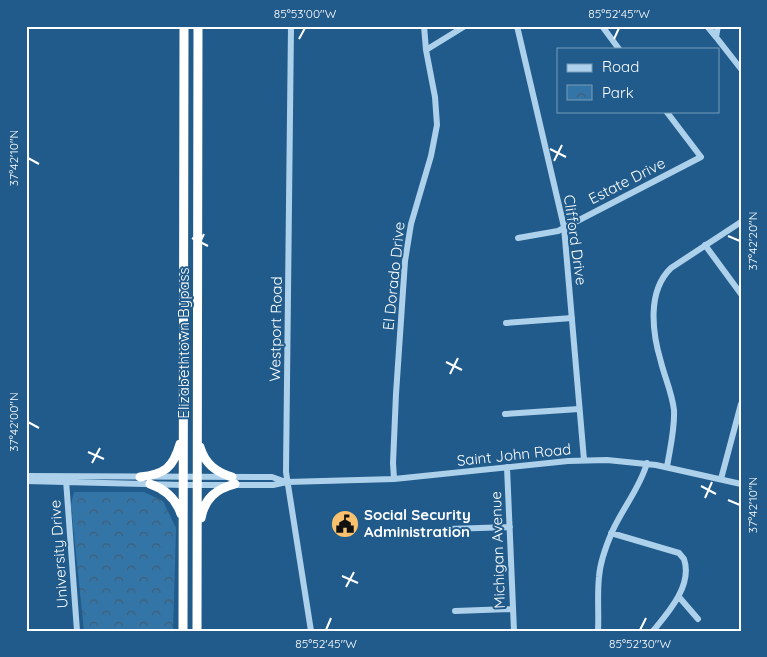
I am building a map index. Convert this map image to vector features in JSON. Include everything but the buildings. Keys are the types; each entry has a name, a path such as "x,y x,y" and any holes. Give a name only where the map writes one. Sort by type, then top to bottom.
{"highway":[{"name":"Elizabethtown Bypass","path":"183,631 184,26"},
{"name":"Elizabethtown Bypass","path":"197,631 198,26"},
{"path":"140,477 157,474 170,466 178,453 183,432"},
{"path":"197,432 200,448 207,462 217,472 234,481"},
{"path":"197,541 201,515 207,500 218,490 234,481"},
{"path":"150,484 168,493 177,504 180,511 183,540"}],"street":[{"name":"Westport Road","path":"291,26 286,472 311,631"},
{"name":"El Dorado Drive","path":"394,479 396,394 405,261 411,224 437,125 435,97 426,50 424,26"},
{"path":"426,50 465,26"},
{"name":"Clifford Drive","path":"517,26 564,227 584,460"},
{"path":"602,26 618,48"},
{"path":"707,26 741,69"},
{"path":"716,37 718,26"},
{"name":"Estate Drive","path":"518,238 558,231 701,157 667,112"},
{"path":"667,467 673,435 674,413 657,346 654,310 655,296 667,272 682,260 741,222"},
{"path":"705,245 741,294"},
{"path":"506,323 572,318"},
{"path":"721,479 741,404"},
{"path":"505,414 580,409"},
{"name":"Saint John Road","path":"26,476 150,484 183,481 234,481 272,477 287,482 394,479 584,460 646,463 741,484"},
{"path":"598,631 599,575 611,533 642,476 646,463"},
{"name":"Michigan Avenue","path":"507,468 514,631"},
{"name":"Saint John Road","path":"26,482 140,477 183,481"},
{"name":"University Drive","path":"66,479 77,631"},
{"path":"449,529 510,527"},
{"path":"611,533 670,550 682,556 686,566 679,597 652,631"},
{"path":"679,597 698,619"},
{"path":"455,611 513,609"}],"green space":[{"path":"74,492 144,492 163,501 176,528 173,631 84,631 71,505"}],"place":[{"name":"Social Security Administration","path":"345,524"}]}
